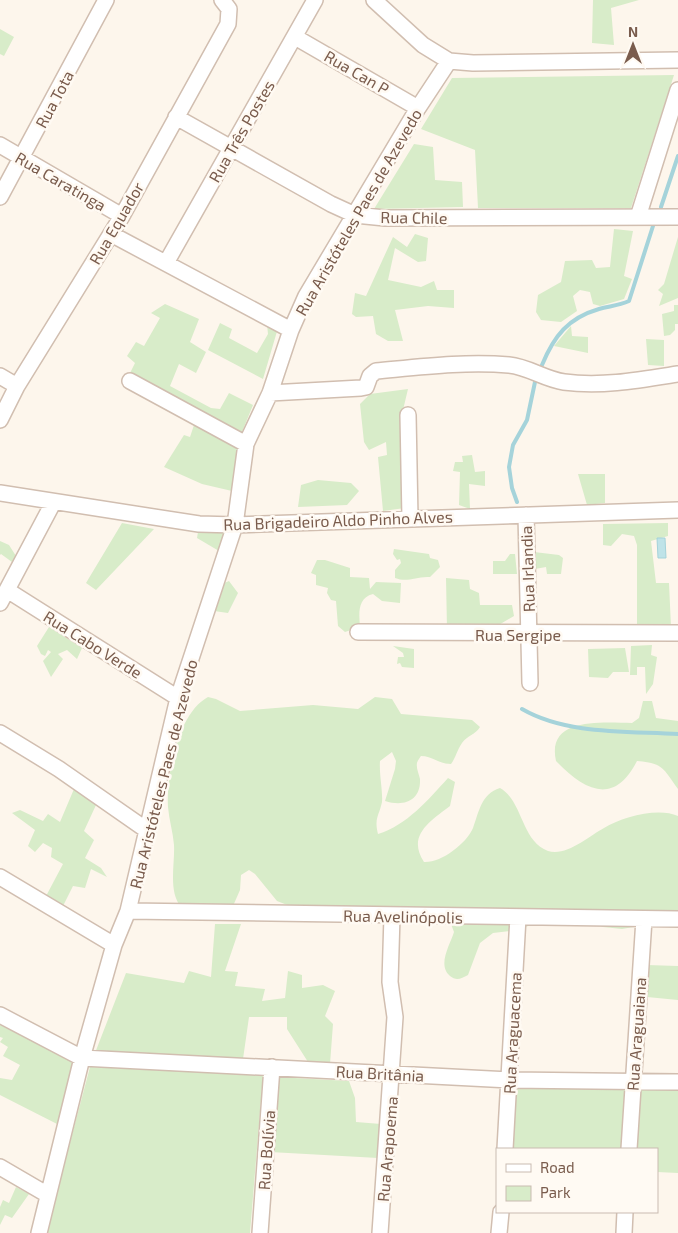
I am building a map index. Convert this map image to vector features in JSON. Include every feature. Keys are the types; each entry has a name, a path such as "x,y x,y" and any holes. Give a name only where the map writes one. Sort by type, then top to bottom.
{"street":[{"name":"Rua Tota","path":"0,197 106,0"},
{"name":"Rua Equador","path":"0,420 17,386 122,216 228,24 229,9 222,0"},
{"name":"Rua Três Postes","path":"166,263 296,37 315,0"},
{"path":"374,0 423,45 449,61 473,63 678,60"},
{"name":"Rua Can P","path":"296,37 418,108"},
{"name":"Rua Aristóteles Paes de Azevedo","path":"39,1233 82,1058 114,945 128,911 178,698 234,525 246,444 270,393 291,330 306,296 418,108 449,61"},
{"path":"638,217 678,90"},
{"name":"Rua Chile","path":"176,117 330,204 355,215 385,218 678,216"},
{"name":"Rua Caratinga","path":"0,145 122,216"},
{"path":"111,234 291,330"},
{"path":"270,393 362,388 366,387 370,376 376,372 452,364 510,365 563,382 620,383 678,374"},
{"path":"0,376 17,386"},
{"path":"130,380 246,444"},
{"path":"408,415 410,518"},
{"name":"Rua Brigadeiro Aldo Pinho Alves","path":"0,493 53,503 199,524 234,525 678,510"},
{"path":"4,597 53,503"},
{"name":"Rua Irlandia","path":"526,515 530,683"},
{"name":"Rua Cabo Verde","path":"4,597 178,698"},
{"name":"Rua Sergipe","path":"358,632 678,633"},
{"path":"0,733 59,769 148,831"},
{"path":"0,877 114,945"},
{"name":"Rua Avelinópolis","path":"128,911 678,919"},
{"name":"Rua Arapoema","path":"380,1233 393,1074 395,1017 390,982 392,916"},
{"name":"Rua Araguacema","path":"505,1148 518,917"},
{"name":"Rua Araguaiana","path":"629,1148 644,919"},
{"path":"0,1015 82,1058"},
{"name":"Rua Britânia","path":"82,1058 510,1080 678,1082"},
{"name":"Rua Bolívia","path":"260,1233 272,1067"},
{"path":"0,1167 48,1195"},
{"path":"499,1233 501,1213"},
{"path":"624,1233 625,1213"}],"green space":[{"path":"593,0 639,0 611,8 614,45 592,43"},
{"path":"0,29 14,37 4,56 0,54"},
{"path":"674,75 631,208 478,208 475,150 421,129 452,78"},
{"path":"414,144 433,147 435,180 462,182 463,207 374,209"},
{"path":"614,229 633,231 624,276 632,279 624,299 600,306 593,304 590,292 580,290 573,296 577,311 561,322 541,320 536,312 538,295 561,282 565,261 592,260 596,268 610,267"},
{"path":"415,234 428,238 426,261 418,262 395,248 388,280 421,287 434,281 437,290 454,290 454,308 428,306 395,310 403,341 388,341 376,334 373,316 356,317 352,314 355,293 366,296 393,237 407,247"},
{"path":"678,237 678,298 659,306 663,294 658,290 664,284"},
{"path":"165,304 199,319 190,342 206,352 196,373 179,364 170,386 211,408 220,409 229,393 253,405 242,432 130,373 135,363 127,356 136,342 144,346 160,318 151,313"},
{"path":"674,305 678,305 678,324 675,324 675,330 670,335 664,336 662,314 674,311"},
{"path":"220,323 232,329 229,338 257,353 268,334 267,324 278,328 263,379 208,350"},
{"path":"571,326 572,336 588,337 588,353 554,346"},
{"path":"646,339 664,340 664,366 648,365"},
{"path":"408,389 403,410 405,508 383,511 378,457 387,455 386,442 369,450 364,442 360,404 370,394"},
{"path":"195,422 241,450 232,491 202,484 164,467 184,435 190,437"},
{"path":"472,455 475,472 485,471 485,486 469,484 470,509 459,505 460,472 453,471 455,462 463,462 462,456"},
{"path":"578,474 605,474 605,503 587,505"},
{"path":"318,480 351,483 359,491 347,505 298,507 301,485"},
{"path":"122,523 154,529 96,590 86,583"},
{"path":"668,523 668,536 651,541 656,583 669,583 671,627 637,629 637,545 634,536 622,534 611,546 603,545 603,524"},
{"path":"198,532 225,533 219,551 197,538"},
{"path":"0,541 9,545 16,556 12,562 0,555"},
{"path":"394,549 429,554 430,558 438,560 440,567 430,577 408,580 395,578 395,570 401,563 400,559 397,560 393,554"},
{"path":"534,552 559,555 563,558 561,574 547,574 546,567 535,569"},
{"path":"510,554 515,554 517,574 493,574 493,561 505,561"},
{"path":"317,560 325,560 350,568 350,577 369,578 370,589 376,582 401,583 400,603 382,601 373,594 368,596 360,607 360,627 345,632 338,626 336,601 331,600 327,593 328,588 316,585 316,575 311,573"},
{"path":"446,578 469,580 470,589 479,593 480,605 512,605 514,616 497,626 447,629"},
{"path":"229,581 238,593 228,613 214,611 222,584"},
{"path":"49,627 82,648 77,659 67,650 58,654 63,659 51,677 43,661 51,652 48,650 45,656 41,654 37,646"},
{"path":"652,645 651,655 657,657 653,684 646,694 645,667 637,667 637,675 630,675 631,646"},
{"path":"393,646 414,649 414,668 402,667 400,663 397,664 398,657 404,657 403,653"},
{"path":"625,648 629,672 613,672 608,678 589,677 588,649"},
{"path":"208,697 240,711 313,705 358,709 375,697 392,699 401,714 472,720 480,727 462,743 451,764 421,756 417,762 420,787 418,793 410,800 399,803 385,801 396,761 392,752 380,761 382,802 377,821 378,834 389,830 408,818 448,778 455,782 450,806 429,823 420,836 419,852 424,862 445,856 459,846 470,834 485,799 500,788 508,794 532,839 548,851 555,852 570,848 620,820 640,814 670,813 678,816 678,919 622,929 603,927 589,920 543,920 518,930 493,933 480,943 468,975 456,979 452,978 446,971 444,961 454,932 448,916 300,910 277,901 255,874 249,870 241,875 240,890 233,906 181,907 177,901 173,886 174,845 168,807 169,779 176,746 182,730 189,716"},
{"path":"643,701 652,701 656,718 678,721 678,789 662,768 652,763 637,761 628,775 619,784 609,789 599,789 588,786 578,780 556,761 555,746 560,736 568,729 593,723 632,723 639,718"},
{"path":"74,789 96,805 84,831 94,840 85,858 101,868 107,877 91,869 85,888 73,886 62,908 45,898 63,864 51,857 52,848 43,843 35,852 28,846 35,830 12,813 20,810 43,821 48,814 60,822"},
{"path":"215,924 241,924 225,971 238,972 235,986 265,989 262,1001 285,998 288,971 302,975 302,988 323,985 335,991 325,1016 333,1024 330,1064 308,1062 287,1029 287,1017 249,1017 243,1059 95,1053 126,973 184,983 189,971 211,977"},
{"path":"647,965 678,966 678,1000 647,997"},
{"path":"0,1025 68,1058 75,1067 61,1126 0,1095 0,1078 12,1080 20,1065 3,1056 8,1047 0,1042 3,1038 0,1037"},
{"path":"90,1067 263,1075 250,1233 46,1233"},
{"path":"277,1077 349,1081 355,1098 356,1122 381,1124 378,1158 270,1152"},
{"path":"515,1085 628,1086 625,1148 512,1148"},
{"path":"637,1086 678,1088 678,1173 658,1172 658,1148 633,1148"},
{"path":"16,1187 29,1194 12,1218 5,1215 0,1225 0,1207 3,1200 9,1203"}],"water":[{"path":"657,538 665,538 666,558 658,558"}],"waterway":[{"path":"661,207 678,156"},
{"path":"542,365 557,337 579,317 599,309 629,301 653,226"},
{"path":"517,502 512,488 509,467 513,445 527,420 535,382"},
{"path":"522,709 540,717 578,728 618,732 678,734"}]}
